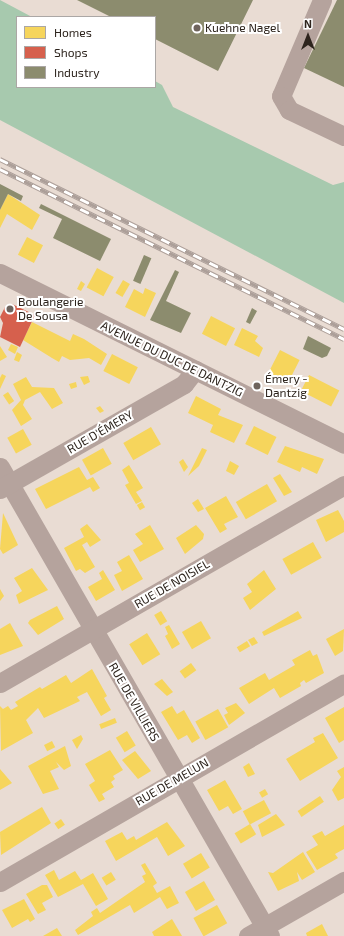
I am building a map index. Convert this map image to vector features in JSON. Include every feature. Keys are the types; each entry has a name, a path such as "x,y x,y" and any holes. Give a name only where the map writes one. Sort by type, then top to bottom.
{"street":[{"path":"322,0 298,48 281,96 289,110 344,136"},
{"name":"AVENUE DU DUC DE DANTZIG","path":"2,278 195,370 344,444"},
{"name":"RUE D'ÉMERY","path":"5,486 184,384 195,370"},
{"name":"RUE DE VILLIERS","path":"0,467 5,486 93,630 178,779 260,933"},
{"name":"RUE DE NOISIEL","path":"0,683 344,485"},
{"name":"RUE DE MELUN","path":"0,882 344,683"},
{"path":"260,933 344,881"}],"green space":[{"path":"0,0 30,16 16,16 16,88 156,88 156,82 162,85 173,107 333,185 344,182 344,303 0,120"}],"building: Homes":[{"path":"8,194 40,215 32,230 7,214 0,228 0,210"},
{"path":"27,237 43,245 34,263 18,255"},
{"path":"97,268 114,277 103,296 87,287"},
{"path":"123,280 130,284 122,297 116,293"},
{"path":"81,281 85,284 81,291 77,289"},
{"path":"145,288 156,293 145,317 125,307 134,289 143,294"},
{"path":"211,316 235,328 226,346 202,334"},
{"path":"32,322 70,341 73,334 84,339 107,354 101,365 89,358 70,360 62,356 59,362 23,340"},
{"path":"242,328 258,336 255,341 263,348 259,357 234,345"},
{"path":"11,344 18,347 15,354 8,350"},
{"path":"0,346 7,357 0,361"},
{"path":"280,350 300,360 287,385 267,375"},
{"path":"17,352 22,355 19,362 14,360"},
{"path":"112,354 138,367 129,384 103,371"},
{"path":"2,374 6,376 0,389 0,378"},
{"path":"309,375 339,390 331,406 301,391"},
{"path":"88,376 90,382 84,385 80,377"},
{"path":"26,377 32,387 54,388 63,403 52,409 40,392 25,400 23,405 32,419 21,426 12,410 21,400 13,384"},
{"path":"76,382 77,387 71,389 69,384"},
{"path":"8,392 14,401 9,404 3,395"},
{"path":"196,396 221,409 218,415 243,425 234,443 210,432 213,425 188,413"},
{"path":"100,406 104,411 100,413 96,408"},
{"path":"254,426 276,437 268,455 245,444"},
{"path":"151,427 161,444 133,460 123,443"},
{"path":"23,429 32,445 16,453 7,438"},
{"path":"285,446 324,459 317,474 302,467 300,472 277,462"},
{"path":"103,448 112,464 91,475 82,460"},
{"path":"202,448 207,450 199,466 188,476"},
{"path":"183,459 188,467 184,472 179,462"},
{"path":"230,461 239,466 234,475 226,471"},
{"path":"129,465 143,488 136,492 142,501 136,504 125,485 129,483 122,470"},
{"path":"79,467 87,480 93,477 100,488 93,492 90,487 46,509 35,489"},
{"path":"280,474 292,492 284,496 273,478"},
{"path":"267,484 277,501 246,519 236,502"},
{"path":"226,496 238,517 224,524 227,529 220,533 205,508"},
{"path":"198,499 204,509 198,512 192,503"},
{"path":"142,502 145,507 140,510 137,505"},
{"path":"338,510 344,521 344,532 326,542 316,520"},
{"path":"3,513 18,545 3,554 0,549"},
{"path":"87,524 101,540 90,547 87,542 82,545 95,567 85,573 80,569 76,571 64,548 84,537 80,529"},
{"path":"150,525 164,549 140,562 133,550 143,544 135,534"},
{"path":"196,525 204,534 203,539 185,554 176,538"},
{"path":"313,542 322,558 291,575 282,559"},
{"path":"129,555 143,579 122,591 114,575 122,571 117,562"},
{"path":"32,568 48,590 19,604 16,595 22,591 14,578"},
{"path":"103,570 115,590 96,601 88,587 102,579 99,573"},
{"path":"264,570 276,589 250,610 243,598 252,592 247,584"},
{"path":"0,589 4,596 0,601"},
{"path":"57,606 64,619 38,635 28,623 30,620"},
{"path":"161,611 167,621 160,625 154,615"},
{"path":"298,611 302,618 264,636 262,632"},
{"path":"201,621 211,638 192,649 182,632"},
{"path":"10,623 23,646 0,655 0,629"},
{"path":"169,625 180,644 172,649 165,636 168,634 165,627"},
{"path":"344,629 343,651 335,656 326,639"},
{"path":"147,633 160,654 142,665 129,644"},
{"path":"254,637 258,643 252,646 248,640"},
{"path":"247,641 250,646 240,652 237,647"},
{"path":"310,650 313,656 317,654 324,673 306,683 304,680 300,683 301,686 280,698 274,688 249,704 239,688 265,673 269,680 295,665 292,660"},
{"path":"191,663 196,670 185,679 180,671"},
{"path":"92,669 107,696 104,698 111,710 101,716 87,692 77,697 80,701 44,718 38,708 26,720 33,733 1,751 0,706 3,709 8,706 11,710 18,706 15,702 40,687 42,689 66,675 71,683"},
{"path":"162,679 173,692 167,696 154,684"},
{"path":"236,703 245,713 229,725 224,715 228,713 225,708"},
{"path":"172,706 177,714 184,710 200,738 192,743 187,735 178,740 161,712"},
{"path":"344,707 344,740 339,743 325,718"},
{"path":"218,709 228,727 205,740 195,722"},
{"path":"115,718 117,723 101,729 99,724"},
{"path":"127,731 136,746 125,752 116,738"},
{"path":"323,733 338,758 300,781 286,759 315,742 313,738"},
{"path":"81,735 83,739 77,749 72,740"},
{"path":"52,741 55,747 47,751 44,745"},
{"path":"65,746 71,766 64,770 56,762 59,767 50,771 59,789 43,794 28,766"},
{"path":"110,750 123,770 113,776 115,779 111,782 114,787 102,794 105,799 99,802 89,785 95,781 85,764"},
{"path":"135,751 151,771 138,779 122,760"},
{"path":"249,763 255,774 248,777 243,767"},
{"path":"344,767 344,798 338,801 332,790 341,777 337,771"},
{"path":"0,769 12,783 0,790"},
{"path":"225,780 242,809 233,814 228,806 219,811 207,790"},
{"path":"265,789 268,794 262,798 259,793"},
{"path":"320,796 324,802 302,817 298,811"},
{"path":"264,800 271,813 250,825 243,811"},
{"path":"42,807 51,823 1,855 0,832"},
{"path":"276,814 285,825 262,837 258,825"},
{"path":"61,819 65,825 58,829 54,823"},
{"path":"167,822 185,846 168,856 157,837 116,861 105,841 122,832 127,840 134,836 136,840"},
{"path":"250,824 256,834 241,844 235,833"},
{"path":"344,825 344,849 335,854 338,858 317,870 306,852 318,845 312,836 322,831 325,836"},
{"path":"303,852 315,872 302,880 297,872 299,881 278,891 268,872 273,873"},
{"path":"201,853 210,868 192,878 183,864"},
{"path":"145,863 157,883 153,886 157,893 170,886 179,903 167,909 160,897 134,913 130,905 78,935 75,930 93,916 91,912 97,908 100,913 145,882 142,876 146,874 141,865"},
{"path":"54,870 59,880 75,871 81,880 93,873 108,899 96,906 83,884 58,897 45,875"},
{"path":"111,872 116,880 106,885 102,878"},
{"path":"204,881 215,900 196,911 185,892"},
{"path":"42,885 47,885 53,897 42,903 46,910 38,914 26,894"},
{"path":"24,899 35,919 30,922 28,919 12,928 2,910"},
{"path":"217,905 227,923 203,936 193,918"},
{"path":"172,919 182,936 154,936 152,932"},
{"path":"322,924 328,936 307,936 306,933"},
{"path":"57,928 62,936 43,936"}],"building: Shops":[{"path":"12,304 35,315 20,347 0,337 3,323 0,317 5,307"}],"building: Industry":[{"name":"Kuehne Nagel","path":"77,0 253,0 218,71 156,40 156,16 109,16"},
{"path":"337,0 344,0 344,87 304,68"},
{"path":"0,184 23,196 21,201 8,194 0,210"},
{"path":"41,204 111,239 100,261 53,238 62,219 39,208"},
{"path":"144,255 151,258 140,284 133,281"},
{"path":"175,270 179,272 166,301 191,313 181,333 150,320"},
{"path":"252,308 257,311 250,324 246,322"},
{"path":"308,336 331,348 327,356 322,358 303,349"}],"railway":[{"path":"0,159 344,329"},
{"path":"0,169 344,339"}],"place":[{"name":"Kuehne Nagel","path":"197,28"},
{"name":"Boulangerie De Sousa","path":"10,309"},
{"name":"Émery - Dantzig","path":"257,386"}]}
